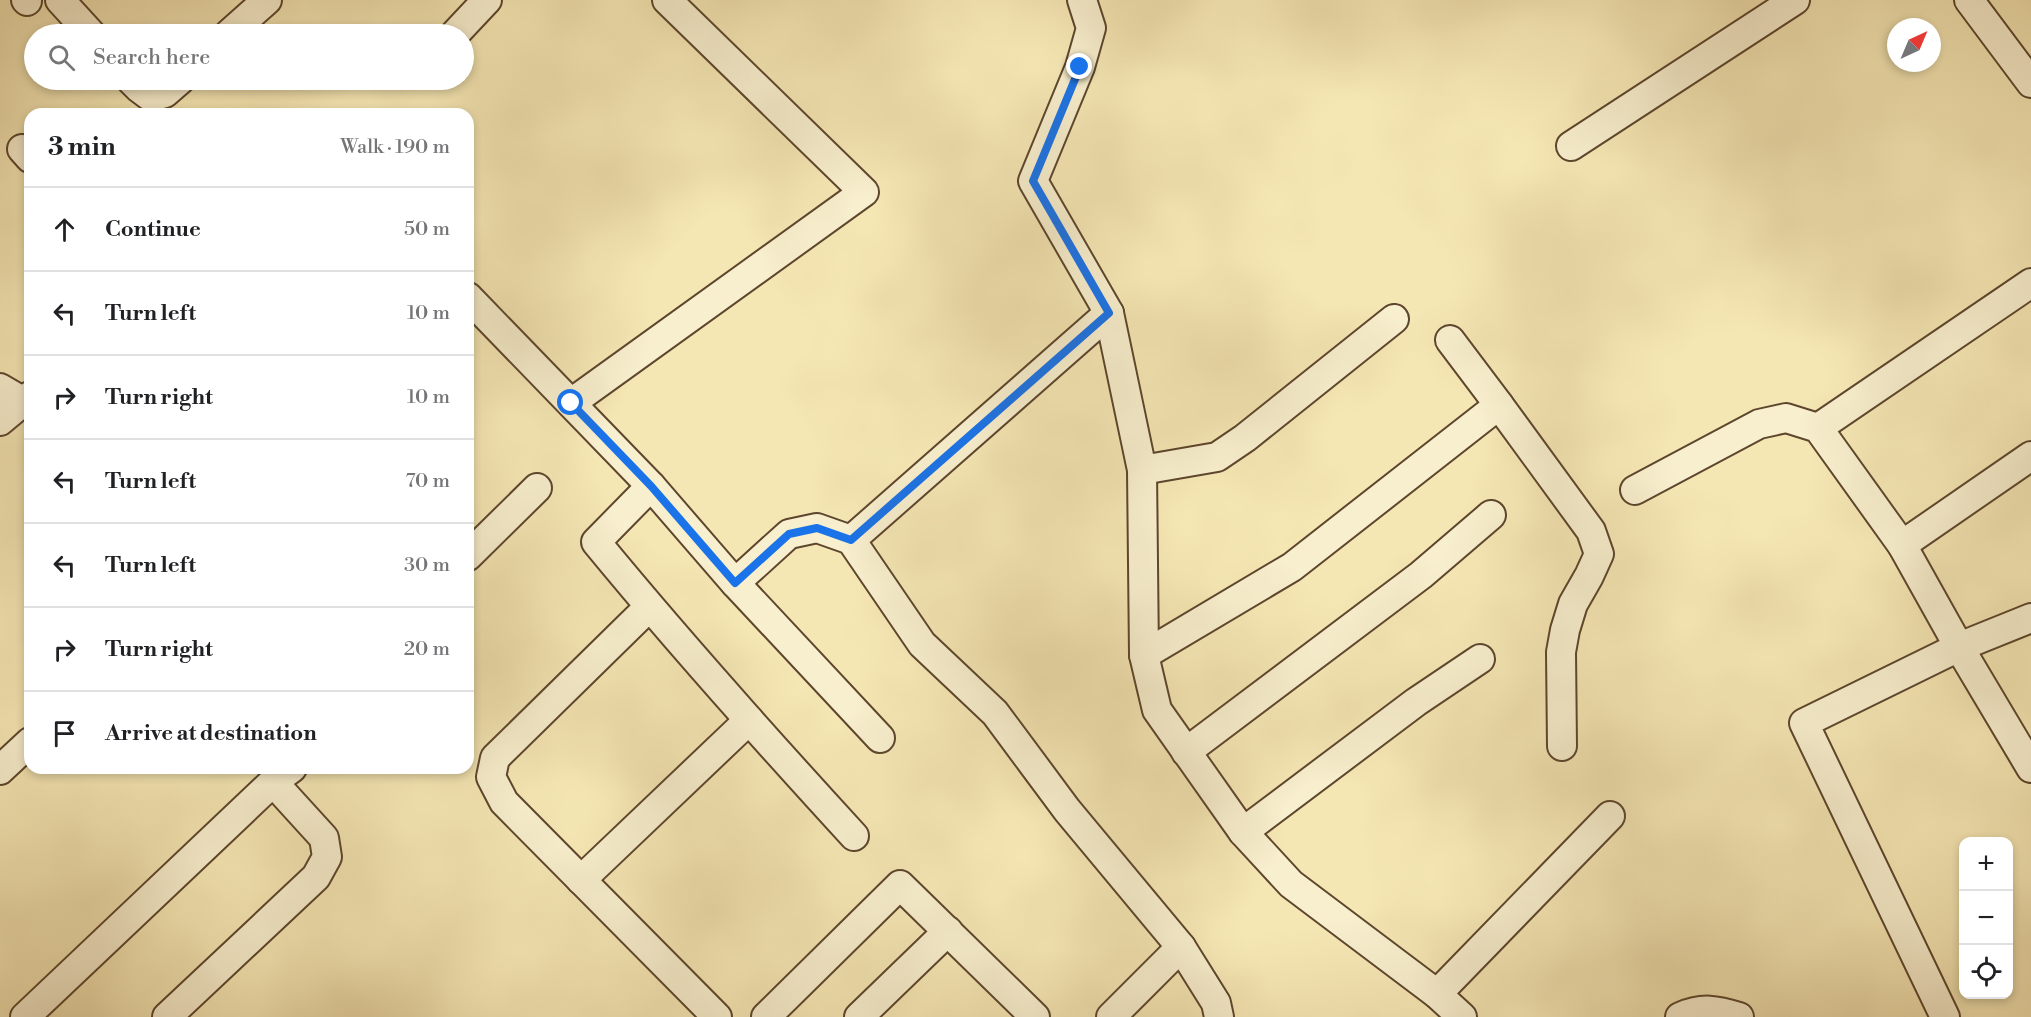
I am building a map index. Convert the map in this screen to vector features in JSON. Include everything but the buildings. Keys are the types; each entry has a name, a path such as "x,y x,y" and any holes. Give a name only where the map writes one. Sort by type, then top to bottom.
{"street":[{"path":"60,0 82,24"},
{"path":"240,24 267,0"},
{"path":"464,24 487,0"},
{"path":"571,403 864,192 667,0"},
{"path":"1082,0 1091,28 1080,67 1033,181 1109,313 1142,470 1144,655 1157,710 1243,832 1291,884 1437,994 1462,1017"},
{"path":"1571,146 1795,0"},
{"path":"1969,0 2031,83"},
{"path":"142,90 151,97 168,90"},
{"path":"1818,428 2031,283"},
{"path":"474,303 651,486 735,583 880,738"},
{"path":"851,540 1109,313"},
{"path":"1142,470 1217,457 1245,438 1394,319"},
{"path":"1450,340 1591,531 1599,554 1573,604 1565,630 1561,652 1562,746"},
{"path":"0,421 18,395"},
{"path":"1144,655 1292,567 1499,405"},
{"path":"1635,490 1759,424 1786,418 1818,428 1902,545 2031,768"},
{"path":"1902,545 2031,456"},
{"path":"651,486 596,542 650,608 854,836"},
{"path":"474,550 537,488"},
{"path":"1186,752 1421,575 1491,515"},
{"path":"735,583 789,534 817,528 851,540 922,644 996,713 1068,810 1181,947 1212,1012"},
{"path":"650,608 495,758 491,777 504,802 717,1017"},
{"path":"1945,1017 1804,723 1959,647 2031,618"},
{"path":"1243,832 1416,702 1480,659"},
{"path":"581,880 749,720"},
{"path":"0,770 24,748"},
{"path":"25,1017 282,775 324,838 327,856 316,877 167,1017"},
{"path":"1437,994 1610,816"},
{"path":"766,1017 900,885 1035,1017"},
{"path":"859,1017 948,931"},
{"path":"1111,1017 1181,947"},
{"path":"1680,1017 1694,1010 1716,1011 1739,1017"}],"route":[{"path":"571,403 651,486 735,583 789,534 817,528 851,540 1109,313 1033,181 1080,67"}]}
